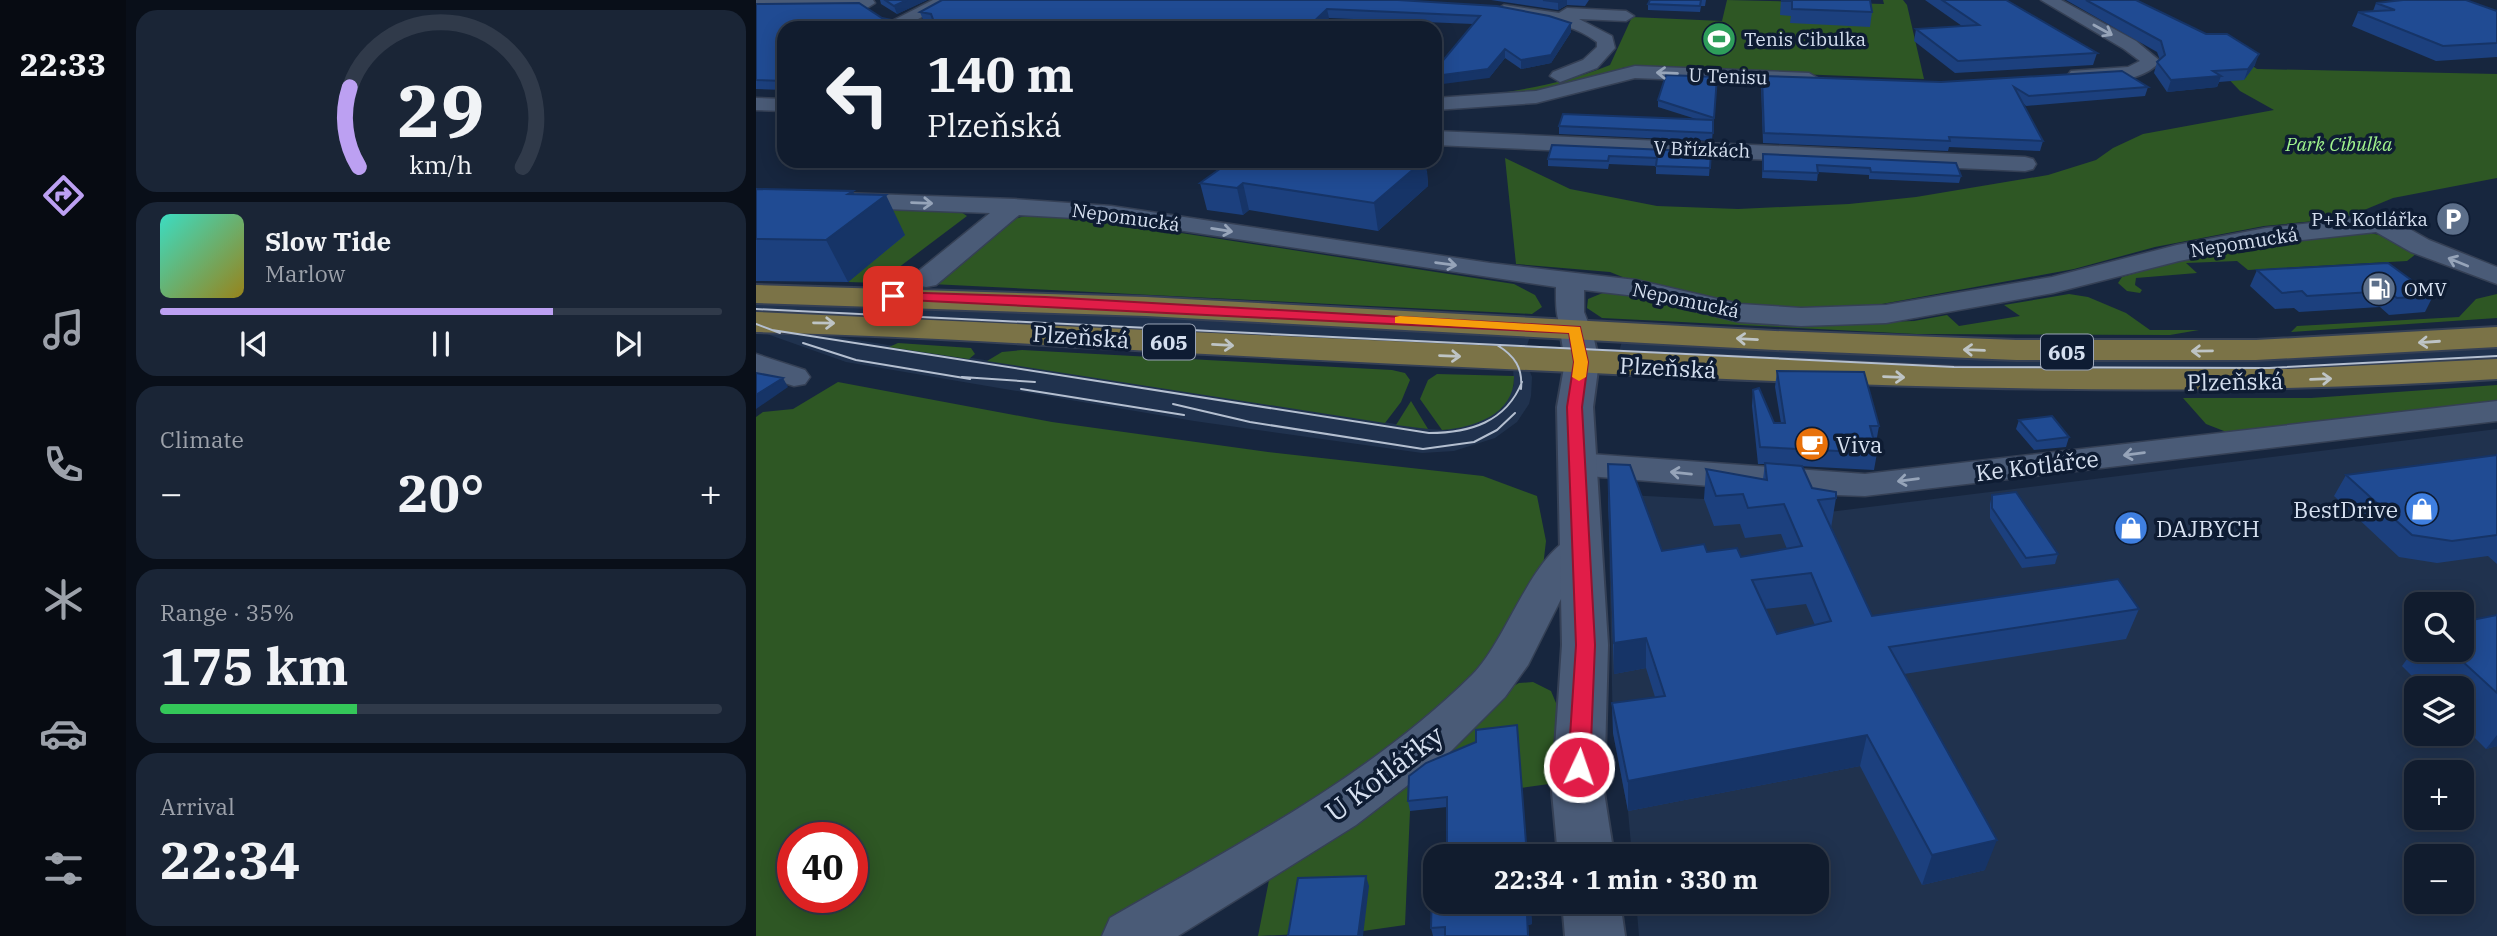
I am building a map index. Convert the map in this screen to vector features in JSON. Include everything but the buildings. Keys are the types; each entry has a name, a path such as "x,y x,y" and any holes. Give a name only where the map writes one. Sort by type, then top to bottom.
{"main road":[{"name":"Plzeňská","path":"756,294 1031,301 1955,380 2155,383 2329,379 2497,369"},
{"name":"Plzeňská","path":"756,322 1578,346 2068,352 2266,350 2497,337"}],"street":[{"path":"756,4 880,12 946,0"},
{"path":"2049,0 2130,45 2148,57 2150,65 2133,71 2063,76"},
{"path":"1485,8 1524,12 1570,22 1593,30 1606,40"},
{"path":"1524,12 1630,8"},
{"path":"1606,40 1616,32 1630,8"},
{"path":"880,12 906,21"},
{"path":"1442,93 1538,82 1567,74 1590,64 1601,55 1606,48 1606,40"},
{"name":"U Tenisu","path":"1442,104 1508,102 1551,95 1585,87 1621,73 1634,72 1823,80"},
{"path":"756,104 777,105"},
{"name":"V Břízkách","path":"1442,138 1973,170 2025,164"},
{"name":"Nepomucká","path":"756,197 1014,206 1111,214 1570,281 1636,288 1740,313 1801,317 1886,314 2053,285 2177,253 2253,238 2389,223 2420,246 2497,276"},
{"path":"926,279 1014,206"},
{"path":"1570,281 1570,312 1578,346 1576,464 1585,645 1578,792 1584,844"},
{"path":"756,363 794,377"},
{"name":"Ke Kotlářce","path":"1576,464 1865,485 2497,411"},
{"name":"U Kotlářky","path":"1129,936 1339,810 1431,742 1490,685 1513,654 1549,584 1580,547"},
{"path":"1592,914 1595,936"}],"shaded area":[{"path":"756,300 883,302 1531,333 1525,352 756,313"},
{"path":"756,327 779,328 1428,429 1446,430 1502,408 1514,385 1513,367 1529,369 1532,377 1531,396 1517,422 1495,438 1454,451 1422,453 1194,421 846,362 756,330"},
{"path":"1622,341 2497,346 2497,360 2282,371 2021,373 1619,352"},
{"path":"2497,429 2497,936 1639,936 1637,914 1829,914 1829,844 1631,844 1628,811 1613,733 1608,494 1704,499 1821,513"}],"green space":[{"path":"1727,0 1884,4 1883,0 1903,0 1907,5 1924,79 1625,67 1562,86 1454,99 1534,87 1591,72 1610,65 1632,17 1722,21"},
{"name":"Park Cibulka","path":"2251,65 2257,69 2497,74 2497,178 2393,198 2345,218 2264,226 2155,247 2074,269 1871,306 1804,310 1739,305 1640,284 1610,272 1516,264 1505,158 1570,189 1657,206 1738,209 1849,204 1916,197 2048,175 2096,160 2113,148 2143,134 2274,110 2240,91 2219,69"},
{"path":"756,204 958,210 967,216 878,283 848,282 904,235"},
{"path":"1032,214 1116,223 1514,284 1535,295 1542,307 1532,314 931,284 1014,219"},
{"path":"2356,232 2392,236 2416,254 2407,261 2248,270 2237,261 2186,263 2197,273 2136,278 2135,285 2142,290 2140,293 2127,291 2118,283 2122,277 2195,256"},
{"path":"1605,292 1849,323 1914,321 1947,315 1959,326 2020,316 2004,305 2069,294 2088,297 2126,313 2150,330 2199,330 2170,335 1916,334 1602,318 1587,308 1588,299"},
{"path":"2497,294 2497,318 2291,332 2297,326 2459,317 2476,299"},
{"path":"898,343 971,348 975,354 969,359 889,347"},
{"path":"1022,350 1392,370 1405,373 1410,380 1401,402 1385,423 987,361 1002,352"},
{"path":"1437,374 1514,376 1513,389 1508,400 1490,417 1467,426 1442,430 1420,399 1428,380"},
{"path":"838,382 1052,422 1268,452 1483,476 1537,496 1546,541 1541,584 1524,625 1453,698 1355,776 1105,936 756,936 756,417 763,412 793,409"},
{"path":"2497,385 2497,401 2229,433 2206,424 2183,398 2311,398"},
{"path":"1411,401 1428,429 1396,425"},
{"path":"1533,682 1551,691 1556,703 1563,782 1521,788 1477,751 1410,811 1405,925 1363,931 1258,936 1271,870 1508,689 1519,683"}],"tram line":[{"path":"756,309 1954,367 2269,368 2497,356"},
{"path":"756,324 772,330"},
{"path":"772,330 1429,433 1459,431 1485,422 1506,407 1521,384"},
{"path":"772,330 780,333"},
{"path":"803,343 856,360 970,379"},
{"path":"1497,345 1517,363 1521,384"},
{"path":"962,377 1035,382"},
{"path":"1521,384 1521,389"},
{"path":"1021,389 1184,415"},
{"path":"1173,404 1250,422 1423,449 1474,442 1497,430 1515,413"}],"slow traffic":[{"path":"1400,320 1576,330 1581,362 1579,377"}],"place":[{"name":"Tenis Cibulka","path":"1719,39"},
{"name":"P+R Kotlářka","path":"2453,219"},
{"name":"OMV","path":"2379,289"},
{"name":"Viva","path":"1812,444"},
{"name":"BestDrive","path":"2422,509"},
{"name":"DAJBYCH","path":"2131,528"}],"route":[{"path":"893,296 1045,301 1576,330 1581,362 1575,407 1585,645 1579,767"}]}
